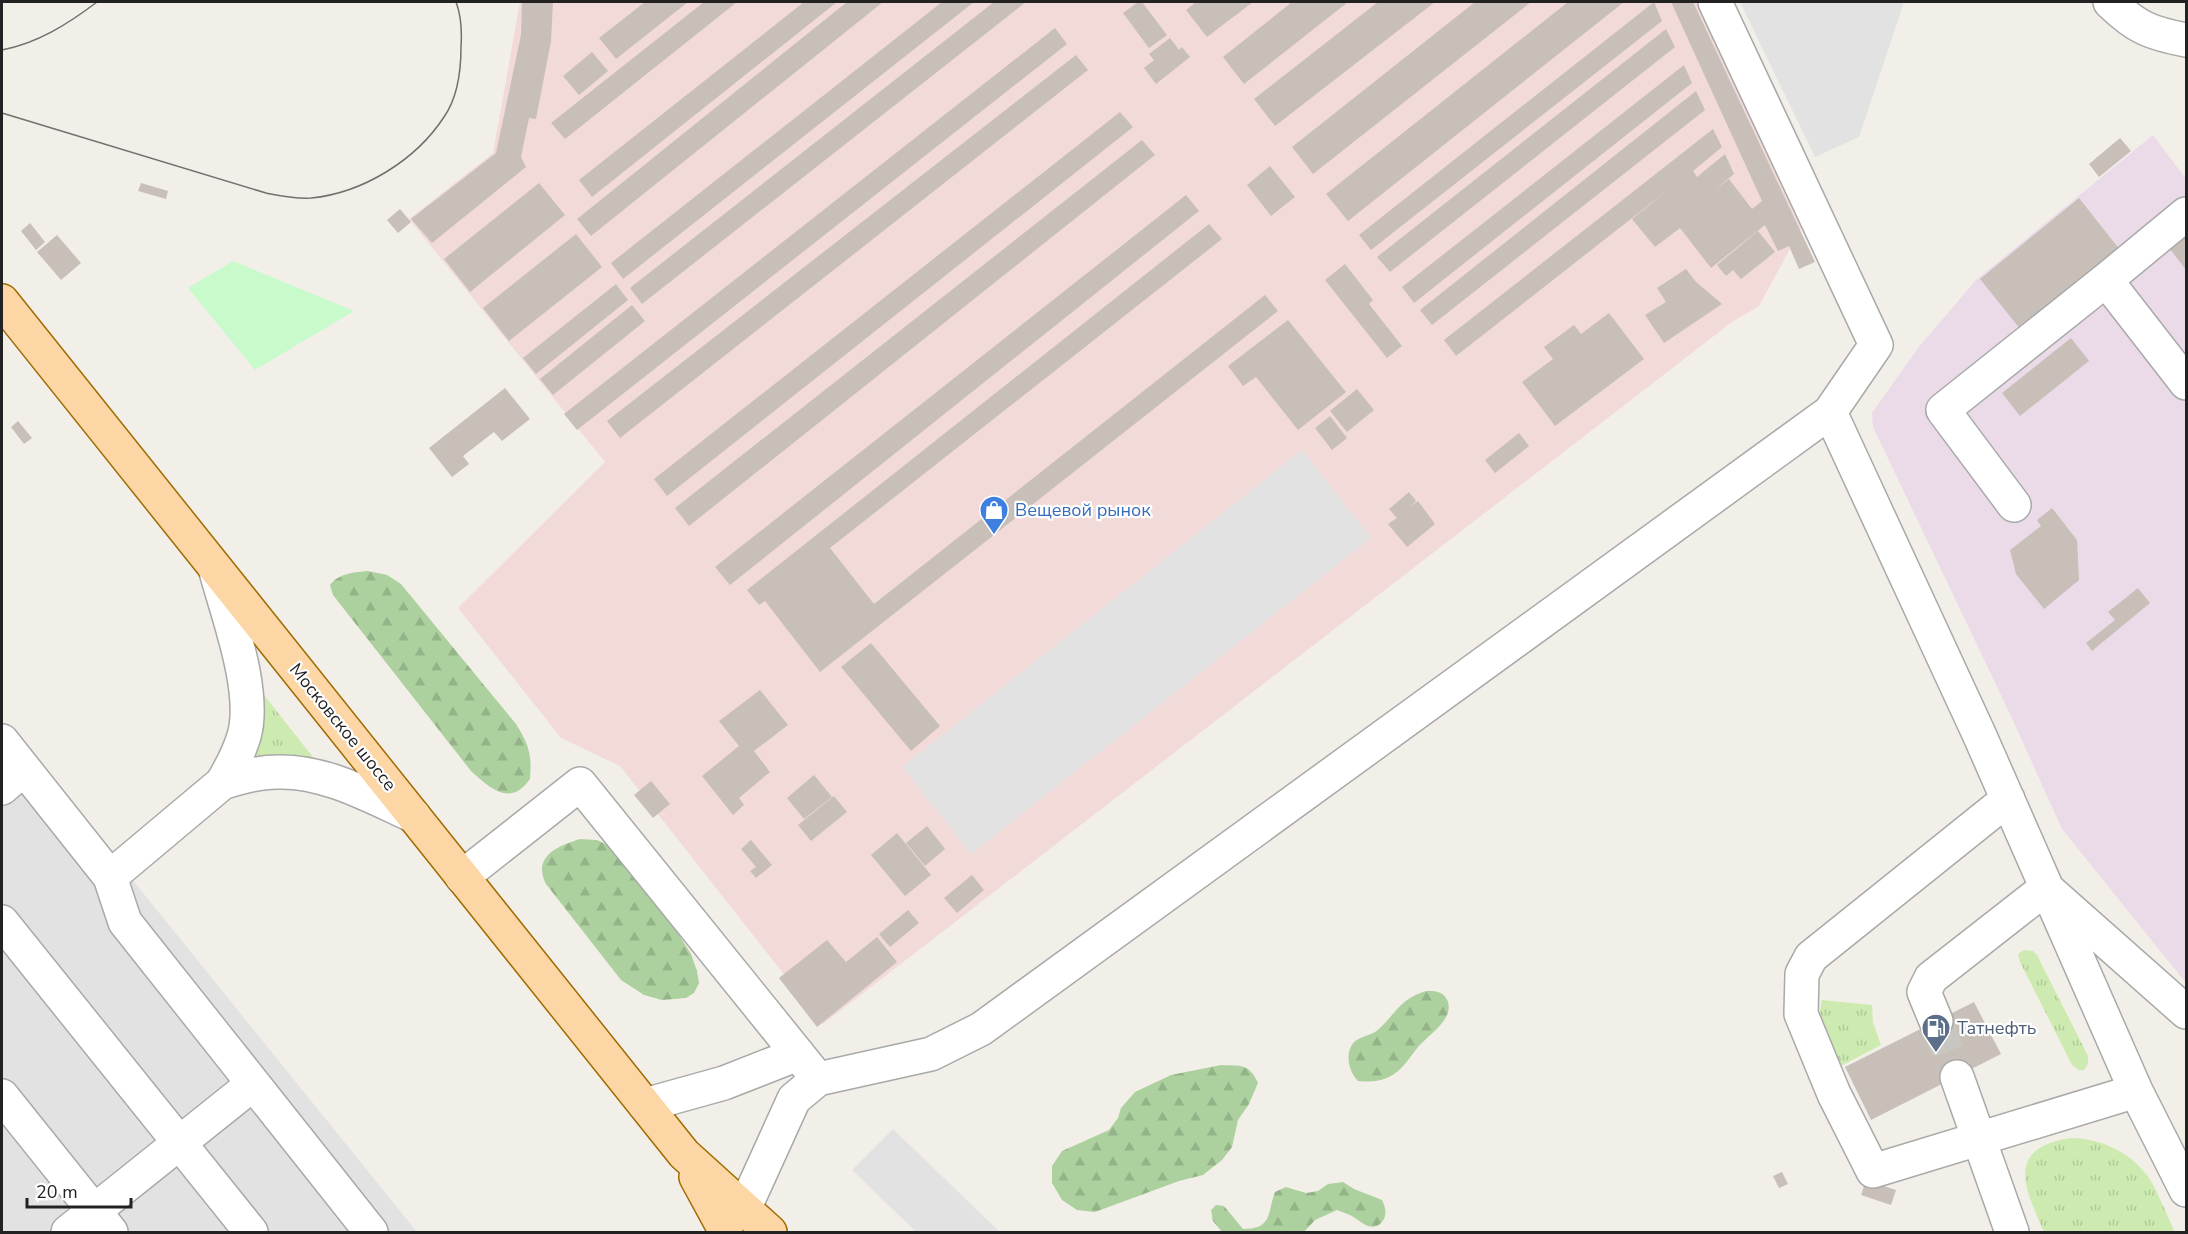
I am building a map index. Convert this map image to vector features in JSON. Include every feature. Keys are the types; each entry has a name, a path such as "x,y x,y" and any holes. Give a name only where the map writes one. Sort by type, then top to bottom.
{"main road":[{"name":"Московское шоссе","path":"2,301 645,1105 735,1221 770,1233"}],"street":[{"path":"735,1221 794,1099 818,1079 931,1054 981,1029 1830,412 1876,345 1715,2"},
{"path":"2110,2 2129,20 2157,35 2187,40"},
{"path":"2014,505 1943,410 2187,214"},
{"path":"2106,280 2187,383"},
{"path":"1830,412 2008,800 2136,1091 2187,1190"},
{"path":"110,877 222,783 234,762 244,735 247,701 238,651 215,568"},
{"path":"2,741 13,778 110,877 125,922 371,1233"},
{"path":"222,783 249,775 278,771 304,774 363,793 414,816"},
{"path":"462,877 580,784 818,1079"},
{"path":"2008,800 1811,957 1803,974 1801,1014 1834,1094 1873,1171 2136,1091"},
{"path":"2046,888 2187,1012"},
{"path":"1936,1021 1924,992 1931,978 2046,888"},
{"path":"2,922 251,1233"},
{"path":"645,1105 724,1083 798,1054"},
{"path":"1957,1077 2012,1233"},
{"path":"68,1233 102,1222 179,1143 252,1084"},
{"path":"2,1096 102,1222"}],"shaded area":[{"name":"Вещевой рынок","path":"520,2 1701,2 1804,223 1759,306 1732,322 823,1024 620,766 561,738 458,608 605,462 409,219 493,153"},
{"path":"1740,2 1904,2 1859,137 1815,157"},
{"path":"2153,135 2186,179 2186,983 2062,829 2010,714 1873,427 1872,413 1918,348 1976,280"},
{"path":"1302,450 1371,538 971,854 902,767"},
{"path":"26,748 417,1232 2,1232 2,767"},
{"path":"893,1129 1000,1232 916,1232 852,1170"}],"green space":[{"path":"233,261 354,311 255,370 188,288"},
{"path":"368,571 387,575 401,584 516,724 527,744 530,756 530,779 523,787 508,794 500,792 471,771 333,595 330,585 338,578"},
{"path":"260,690 320,766 248,763 263,728"},
{"path":"580,839 597,840 612,847 672,924 691,954 697,971 699,983 694,993 686,998 662,1000 644,995 621,980 546,884 542,866 545,859 563,845"},
{"path":"2024,950 2033,951 2037,955 2088,1056 2088,1064 2084,1070 2079,1070 2072,1065 2020,962 2018,954"},
{"path":"1426,991 1435,991 1446,998 1449,1005 1445,1019 1394,1074 1378,1081 1358,1081 1352,1073 1348,1057 1354,1042 1376,1031 1404,1002"},
{"path":"1822,1000 1872,1005 1873,1023 1881,1045 1837,1068 1820,1017"},
{"path":"1221,1065 1244,1067 1251,1072 1258,1083 1249,1104 1238,1120 1232,1147 1222,1160 1203,1175 1179,1181 1095,1212 1077,1210 1062,1200 1052,1183 1052,1166 1062,1151 1109,1130 1118,1118 1121,1108 1135,1092 1171,1075"},
{"path":"2071,1138 2105,1144 2136,1163 2151,1181 2175,1232 2044,1232 2026,1185 2025,1172 2028,1160 2036,1151 2050,1143"},
{"path":"1343,1182 1382,1200 1385,1213 1382,1222 1374,1227 1370,1226 1337,1210 1315,1220 1304,1232 1222,1232 1213,1221 1211,1210 1216,1205 1224,1206 1243,1229 1260,1226 1267,1218 1275,1192 1286,1187 1306,1193 1318,1191 1328,1184"}],"building":[{"path":"522,2 553,2 551,41 536,119 529,118 521,157 526,167 432,243 411,219 496,153 521,35"},
{"path":"645,2 688,2 616,59 599,38"},
{"path":"704,2 737,2 565,139 551,123"},
{"path":"804,2 837,2 592,197 579,180"},
{"path":"847,2 883,2 591,236 577,219"},
{"path":"942,2 974,2 623,279 611,263"},
{"path":"994,2 1026,2 642,304 630,288"},
{"path":"1138,2 1142,2 1167,35 1149,48 1123,13"},
{"path":"1196,2 1253,2 1207,37 1186,10"},
{"path":"1292,2 1348,2 1244,84 1223,57"},
{"path":"1378,2 1435,2 1275,126 1254,99"},
{"path":"1475,2 1531,2 1313,174 1292,147"},
{"path":"1568,2 1624,2 1348,221 1326,194"},
{"path":"1654,2 1662,21 1371,250 1359,235"},
{"path":"1671,2 1693,2 1815,262 1799,269 1789,246 1778,251 1765,225 1711,268 1680,228 1655,247 1632,219 1678,182 1456,356 1444,340 1713,129 1722,147 1693,171 1697,177 1725,154 1734,174 1713,191 1729,179 1752,209 1762,201"},
{"path":"1055,28 1067,44 577,430 564,414"},
{"path":"1666,29 1675,47 1390,272 1377,257"},
{"path":"1170,38 1179,50 1182,47 1190,57 1156,84 1144,68 1154,60 1149,54"},
{"path":"592,52 608,71 579,95 563,76"},
{"path":"1076,55 1088,70 620,438 607,421"},
{"path":"1684,65 1692,83 1414,303 1402,287"},
{"path":"1696,91 1705,110 1432,325 1420,310"},
{"path":"1120,112 1133,127 667,496 654,479"},
{"path":"2120,138 2131,151 2099,177 2089,164"},
{"path":"1142,140 1155,155 689,526 675,508"},
{"path":"1270,166 1295,197 1271,216 1247,185"},
{"path":"141,183 168,191 166,199 138,191"},
{"path":"539,183 565,215 470,292 444,259"},
{"path":"1186,195 1199,211 730,585 715,567"},
{"path":"2079,198 2124,255 2025,335 1980,279"},
{"path":"400,209 411,222 398,233 387,220"},
{"path":"30,223 45,242 36,250 21,231"},
{"path":"1209,224 1222,239 830,548 874,604 1265,295 1278,311 820,672 765,601 759,605 747,590"},
{"path":"2186,229 2186,270 2167,245"},
{"path":"1758,231 1775,252 1741,279 1733,270 1726,276 1717,265"},
{"path":"576,234 602,267 509,341 483,308"},
{"path":"57,235 81,263 61,280 37,252"},
{"path":"1345,264 1373,300 1369,304 1402,346 1387,358 1325,280"},
{"path":"1686,269 1696,282 1722,304 1664,343 1645,315 1666,302 1657,288"},
{"path":"616,284 628,300 536,374 523,358"},
{"path":"632,305 645,321 553,395 540,379"},
{"path":"1609,313 1644,359 1555,426 1522,382 1553,359 1544,347 1574,325 1581,334"},
{"path":"1288,320 1346,392 1298,430 1256,377 1243,386 1228,366"},
{"path":"2071,338 2089,361 2020,416 2002,393"},
{"path":"505,388 530,419 502,441 494,432 463,456 469,464 452,477 429,448"},
{"path":"1357,389 1374,410 1347,432 1330,411"},
{"path":"1330,416 1347,438 1332,450 1315,428"},
{"path":"18,421 32,438 24,444 11,427"},
{"path":"1519,433 1529,446 1495,473 1485,460"},
{"path":"1409,492 1416,501 1410,507 1418,501 1435,524 1407,547 1388,524 1397,518 1389,509"},
{"path":"2052,508 2077,540 2079,580 2044,609 2016,574 2010,550 2041,526 2037,520"},
{"path":"2138,588 2150,603 2092,651 2086,643 2115,620 2108,612"},
{"path":"871,643 940,726 911,751 841,667"},
{"path":"760,690 788,725 754,751 770,772 739,798 744,805 733,815 702,776 739,746 719,721"},
{"path":"814,775 832,797 804,819 787,798"},
{"path":"651,781 670,804 653,818 634,795"},
{"path":"834,796 847,812 811,841 798,825"},
{"path":"927,826 945,849 925,866 906,843"},
{"path":"897,833 931,875 905,896 871,855"},
{"path":"751,840 772,865 756,878 750,871 756,867 741,849"},
{"path":"972,875 984,890 957,913 944,898"},
{"path":"908,910 919,923 890,947 879,934"},
{"path":"877,937 897,962 817,1027 779,978 827,940 846,962"},
{"path":"1974,1002 2001,1054 1871,1120 1845,1067"},
{"path":"1782,1172 1788,1184 1779,1188 1773,1176"},
{"path":"1866,1180 1896,1190 1891,1205 1861,1195"}],"tunnel":[{"path":"1936,1021 1957,1077"}],"tram line":[{"path":"2,50 28,43 52,32 97,2"},
{"path":"2,113 266,193 299,198 330,195 369,182 386,172 419,147 444,117 456,92 460,65 461,30 456,2"}],"place":[{"name":"Вещевой рынок","path":"994,536"},
{"name":"Татнефть","path":"1936,1054"}]}
